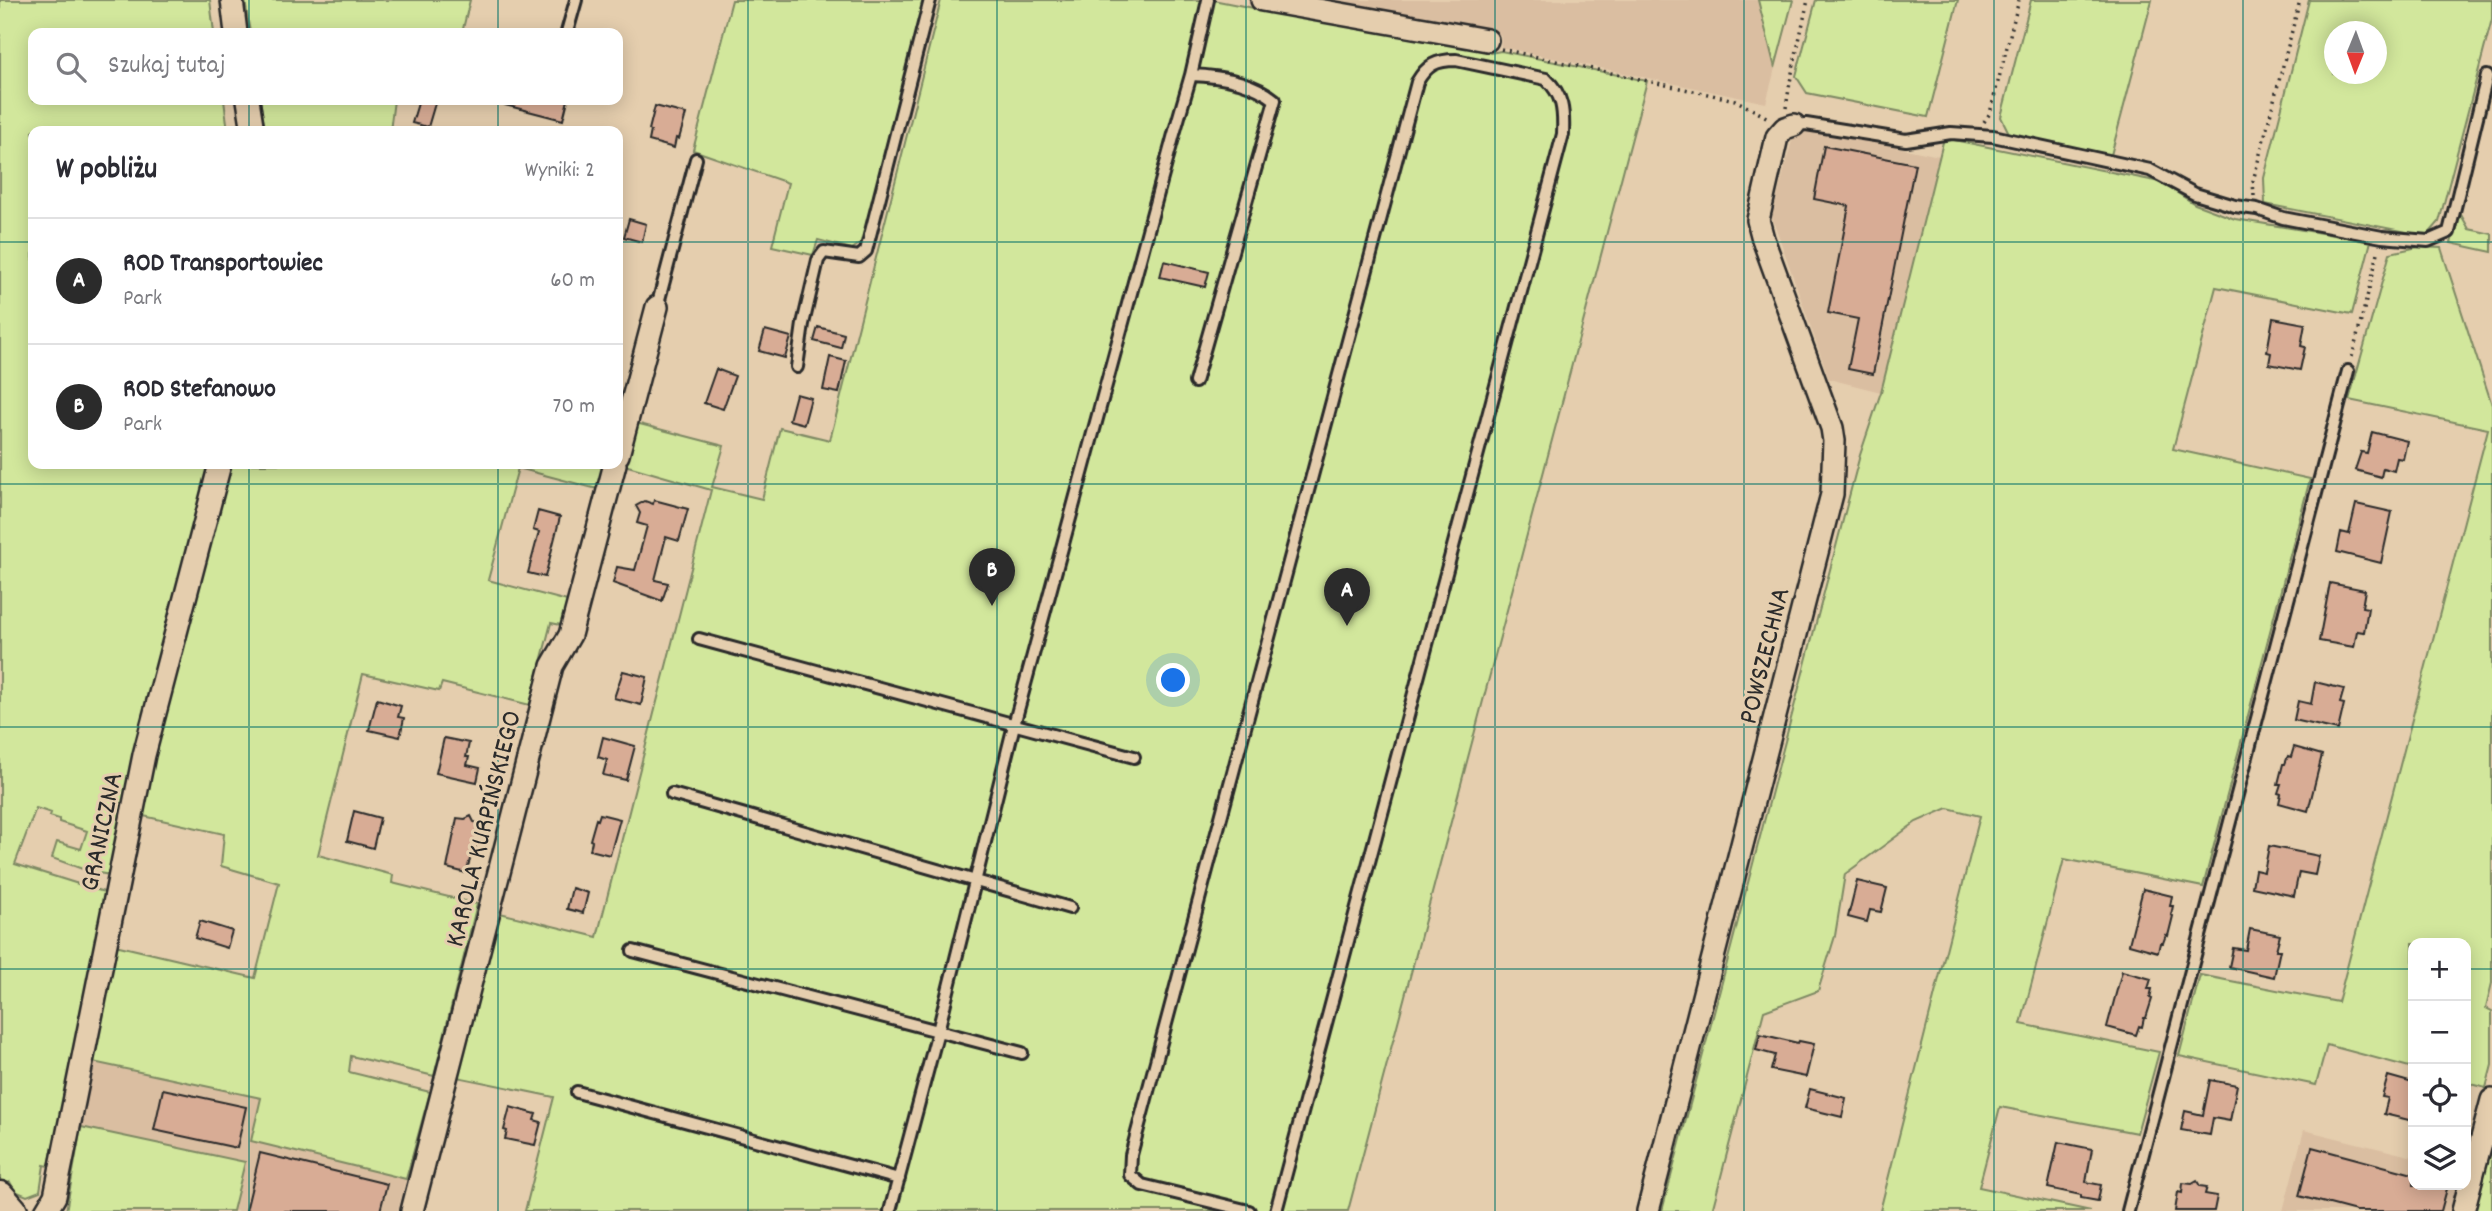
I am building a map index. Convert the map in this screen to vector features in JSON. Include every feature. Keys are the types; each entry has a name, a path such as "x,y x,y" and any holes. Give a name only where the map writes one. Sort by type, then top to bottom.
{"street":[{"path":"232,0 235,28"},
{"path":"1262,0 1487,40"},
{"path":"249,105 252,126"},
{"name":"POWSZECHNA","path":"1648,1211 1832,494 1832,428 1758,220 1777,138 1789,126"},
{"path":"623,436 657,307"},
{"name":"GRANICZNA","path":"46,1211 55,1196 144,755 219,469"},
{"name":"KAROLA KURPIŃSKIEGO","path":"412,1211 552,666 570,635 614,469"},
{"path":"2463,1211 2492,1100"},
{"path":"0,1196 13,1211"}],"lane":[{"path":"568,28 576,0"},
{"path":"797,367 803,324 818,260 824,252 859,257 866,251 930,0"},
{"path":"890,1211 1014,725 1191,75 1208,0"},
{"path":"1249,1211 1142,1185 1130,1175 1131,1155 1417,82 1428,65 1444,60 1456,60 1546,79 1557,89 1562,102 1563,134 1276,1211"},
{"path":"1191,75 1216,75 1265,91 1275,100 1195,382"},
{"path":"1789,126 1806,124 1906,140 1951,133 1976,134 2045,146 2150,170 2195,194 2283,218 2382,237 2428,241 2449,232 2487,76"},
{"path":"657,307 696,159"},
{"path":"2128,1211 2348,371"},
{"path":"699,639 1134,757"},
{"path":"672,794 1070,908"},
{"path":"634,951 1022,1053"},
{"path":"577,1092 898,1179"}],"path":[{"path":"1789,126 1786,109 1790,82 1808,0"},
{"path":"1976,134 1990,113 2019,0"},
{"path":"2257,209 2253,181 2300,0"},
{"path":"1487,40 1496,48 1735,100 1789,126"},
{"path":"2348,371 2382,237"}],"shaded area":[{"path":"1306,0 1793,0 1766,103 1501,47 1501,35"},
{"path":"1810,129 1939,156 1881,392 1829,379 1772,217 1792,140"},
{"path":"93,1062 261,1098 251,1141 406,1179 398,1211 233,1211 245,1162 81,1127"},
{"path":"2304,1130 2408,1156 2408,1190 2458,1190 2453,1211 2283,1211"}],"green space":[{"path":"0,0 210,0 213,28 28,28 28,105 225,105 227,126 28,126 28,469 210,469 110,875 88,871 52,858 57,842 81,849 87,831 59,822 59,819 50,816 51,813 36,808 15,864 107,893 49,1166 44,1165 40,1191 27,1196 15,1191 10,1182 5,1185 0,1180"},
{"path":"245,0 470,0 463,28 249,28"},
{"path":"732,0 924,0 862,242 852,249 818,240 813,255 772,246 788,183 693,150"},
{"path":"941,0 1213,0 1349,27 1351,19 1478,45 1490,53 1501,51 1647,81 1348,1211 525,1211 554,1097 457,1077 500,913 597,937 711,490 623,465 632,422 724,446 712,487 762,499 780,428 830,440"},
{"path":"1758,0 1793,0 1775,68"},
{"path":"1816,0 1958,0 1928,117 1807,93 1796,76"},
{"path":"2031,0 2152,0 2111,155 2010,135 2001,117"},
{"path":"2309,0 2492,0 2492,19 2439,222 2427,236 2265,204 2264,178"},
{"path":"261,105 393,105 391,126 264,126"},
{"path":"1944,138 2160,182 2195,204 2235,219 2371,241 2352,314 2216,287 2173,449 2310,479 2203,887 2064,859 2021,1024 2159,1052 2137,1133 2000,1107 1979,1187 2091,1211 1880,1211 1980,816 1948,808 1916,822 1845,874 1835,936 1818,991 1764,1011 1712,1211 1662,1211 1860,455 1881,392"},
{"path":"2460,213 2469,229 2492,234 2492,252 2451,243"},
{"path":"2418,247 2441,248 2492,405 2492,983 2486,1008 2492,1011 2492,1065 2486,1088 2471,1084 2471,938 2408,938 2408,1067 2327,1045 2316,1085 2179,1056 2200,975 2338,1002 2488,429 2349,400 2390,253"},
{"path":"226,469 518,469 488,580 571,602 566,626 551,623 530,705 442,683 439,691 363,674 318,855 393,875 392,883 477,904 434,1076 351,1056 349,1072 430,1092 406,1179 251,1141 261,1098 93,1062 115,945 255,978 279,883 221,866 224,834 139,815"},
{"path":"522,469 607,469 601,490"},
{"path":"81,1127 245,1162 233,1211 66,1211"},
{"path":"2492,1128 2492,1211 2470,1211"}],"building":[{"path":"417,105 435,105 428,126 412,123"},
{"path":"505,105 567,105 563,120"},
{"path":"655,106 686,114 674,148 649,141"},
{"path":"1824,146 1915,164 1873,374 1848,369 1858,319 1828,313 1849,206 1814,199"},
{"path":"629,219 646,224 642,242 624,237"},
{"path":"1164,261 1209,272 1205,287 1160,277"},
{"path":"2273,318 2305,324 2301,346 2305,347 2300,370 2269,364 2271,353 2267,352"},
{"path":"818,327 844,334 841,348 814,341"},
{"path":"765,330 791,337 785,358 759,351"},
{"path":"830,357 846,361 839,393 823,390"},
{"path":"716,369 735,376 723,409 704,403"},
{"path":"796,394 811,398 804,424 789,420"},
{"path":"2372,432 2407,441 2403,459 2397,458 2394,471 2383,468 2381,477 2355,470 2361,452 2367,453"},
{"path":"654,500 688,509 679,541 666,537 655,580 668,583 662,601 613,583 617,567 635,570 647,526 637,523 640,513 636,506 645,501 653,504"},
{"path":"2356,504 2392,512 2381,563 2337,552 2341,532 2349,534"},
{"path":"538,511 560,517 545,577 528,573 539,532 533,530"},
{"path":"2330,583 2365,590 2362,607 2368,608 2364,632 2357,631 2354,647 2319,641"},
{"path":"623,671 647,677 641,705 614,698"},
{"path":"2315,682 2344,689 2340,703 2344,704 2338,730 2294,720 2298,701 2311,704"},
{"path":"377,699 401,706 398,717 404,718 400,737 369,730"},
{"path":"603,737 635,746 626,780 603,775 607,760 598,757"},
{"path":"444,738 469,743 467,765 480,768 477,782 436,773"},
{"path":"2294,747 2322,755 2308,811 2279,803 2281,784 2278,784 2283,764 2288,756 2291,757"},
{"path":"354,811 380,818 373,848 347,841"},
{"path":"600,814 620,819 610,855 590,850 590,840"},
{"path":"471,816 474,822 481,824 474,856 471,856 466,873 447,868 457,818 465,819"},
{"path":"2269,846 2319,856 2315,875 2299,872 2294,896 2252,887 2255,870 2264,872"},
{"path":"1857,881 1887,888 1881,912 1870,910 1867,922 1848,917"},
{"path":"572,888 588,893 583,913 567,909"},
{"path":"2143,889 2172,896 2170,906 2173,906 2173,916 2168,936 2160,943 2158,952 2129,944"},
{"path":"200,921 232,931 227,948 195,938"},
{"path":"2250,929 2280,935 2276,950 2280,950 2274,977 2229,967 2233,948 2246,950"},
{"path":"2122,971 2151,979 2148,989 2152,989 2152,999 2142,1027 2139,1026 2136,1035 2107,1027"},
{"path":"1760,1034 1814,1044 1806,1077 1771,1070 1775,1055 1756,1050"},
{"path":"2388,1076 2408,1082 2408,1120 2384,1114 2388,1098 2382,1097"},
{"path":"2210,1080 2237,1085 2230,1121 2213,1118 2210,1135 2181,1130 2185,1111 2203,1115"},
{"path":"163,1089 246,1107 237,1148 154,1130"},
{"path":"1810,1089 1846,1098 1842,1117 1805,1108"},
{"path":"510,1107 536,1114 534,1120 541,1122 535,1145 505,1139 507,1131 504,1130"},
{"path":"2058,1142 2092,1149 2086,1182 2101,1185 2098,1201 2048,1188"},
{"path":"2312,1147 2408,1173 2408,1190 2447,1190 2441,1211 2356,1211 2299,1196"},
{"path":"260,1153 387,1184 380,1211 246,1211"},
{"path":"2197,1181 2200,1186 2207,1187 2205,1194 2217,1196 2214,1211 2175,1211 2178,1192 2182,1193 2183,1183 2192,1184"}],"place":[{"name":"ROD Stefanowo","path":"992,606"},
{"name":"ROD Transportowiec","path":"1347,626"}]}
